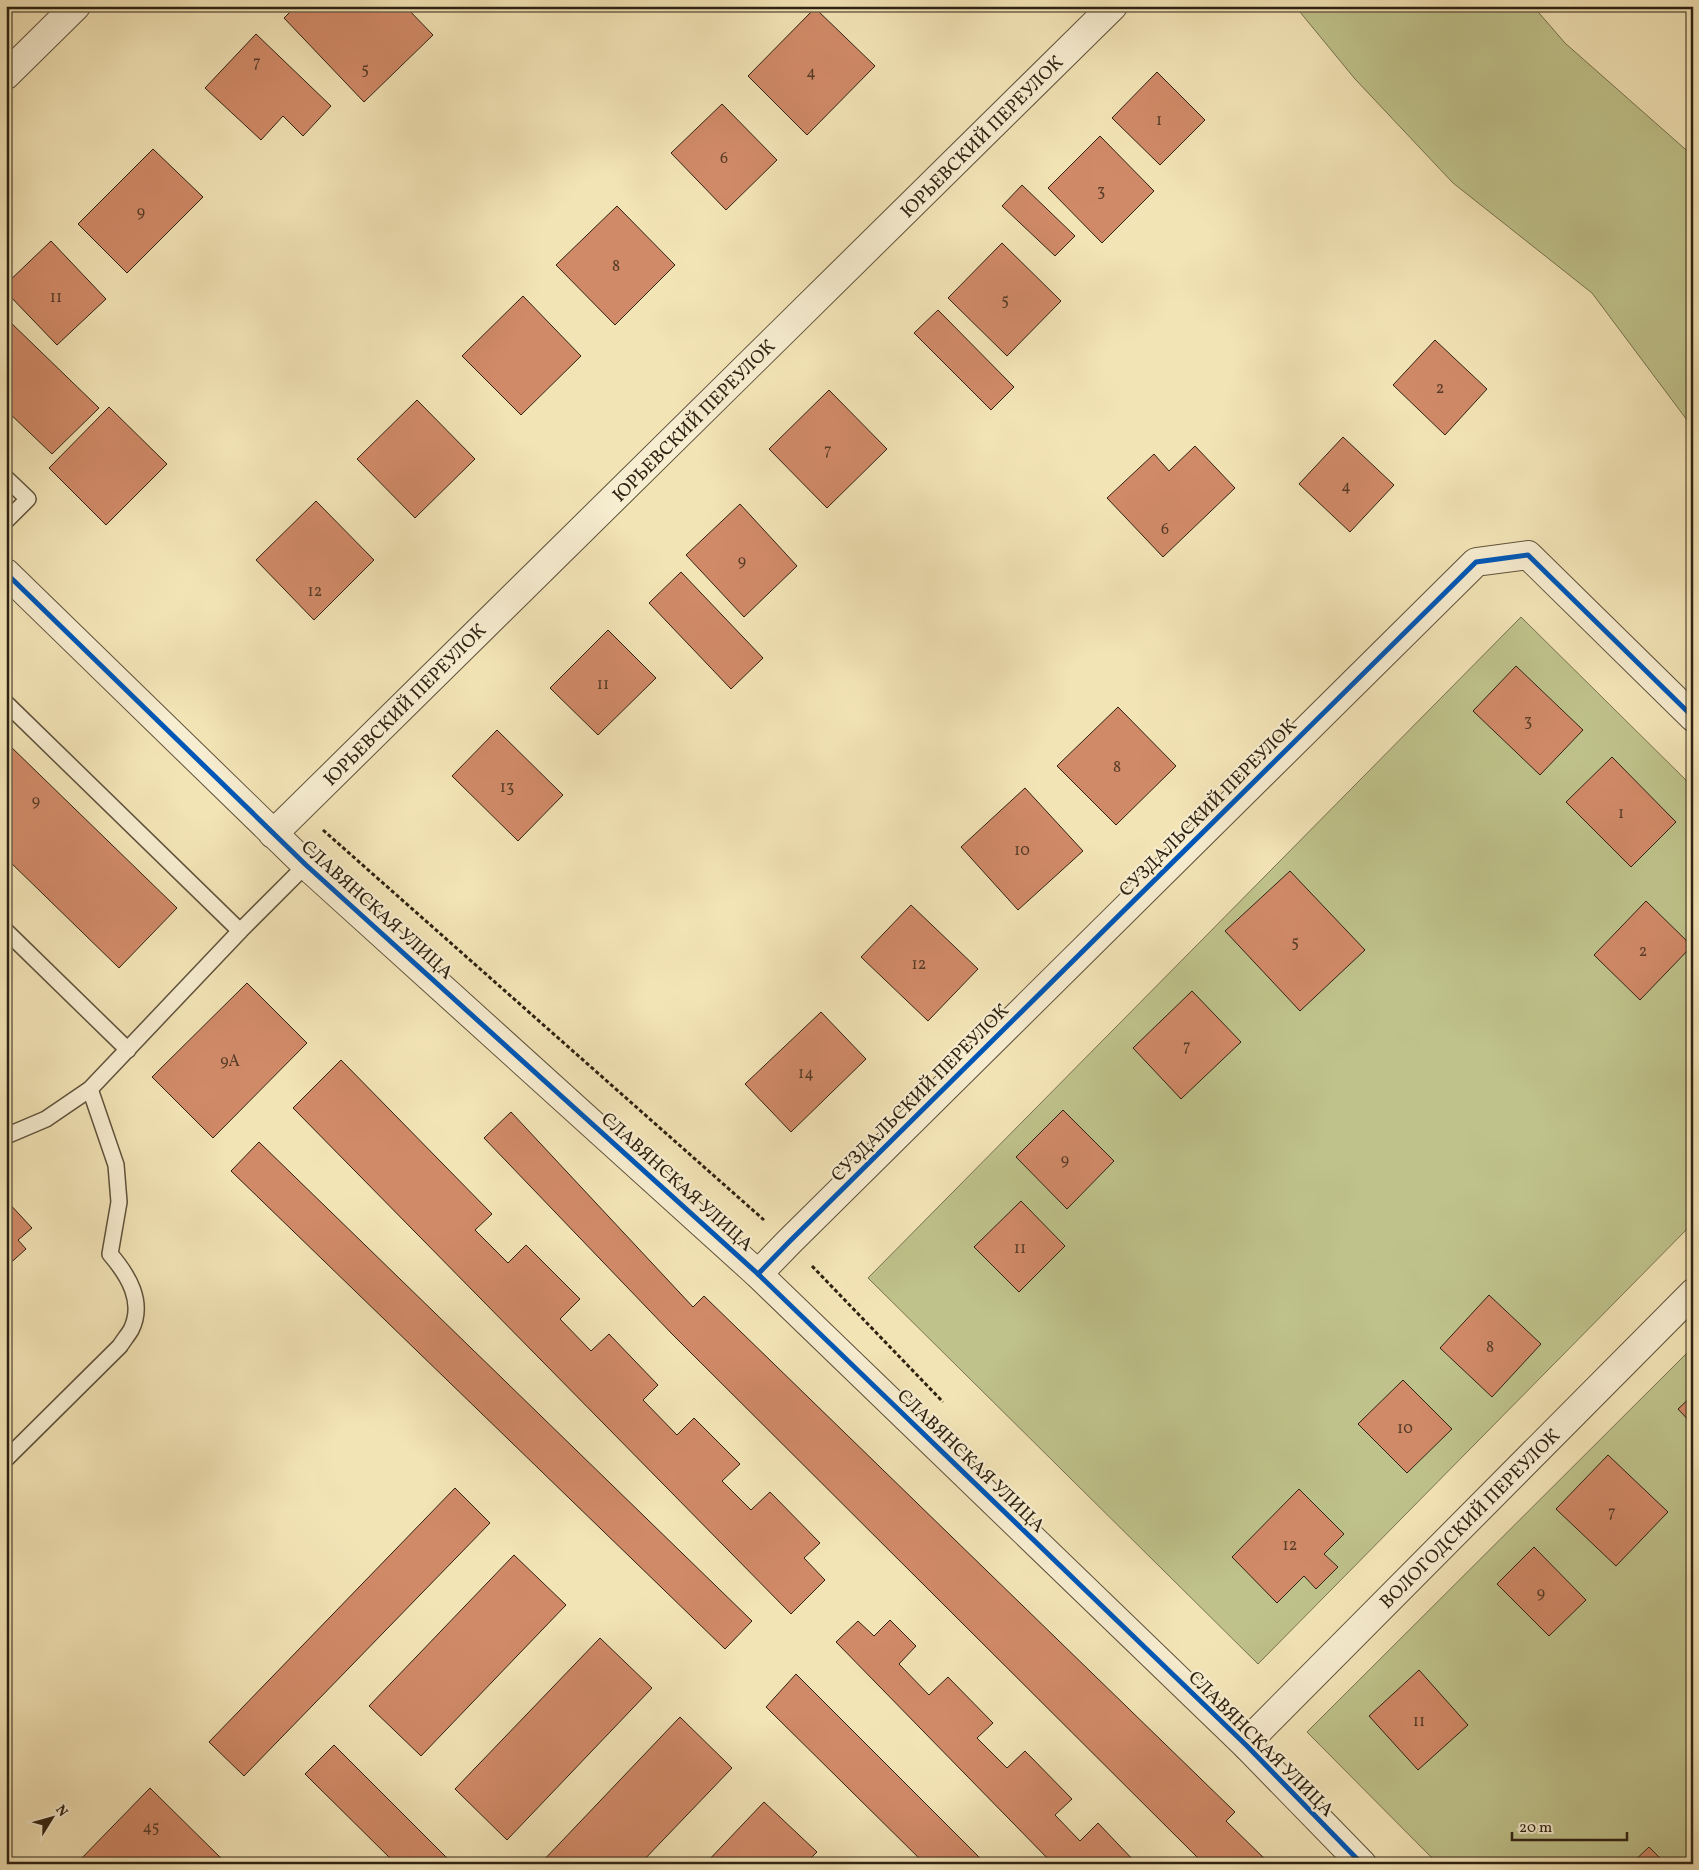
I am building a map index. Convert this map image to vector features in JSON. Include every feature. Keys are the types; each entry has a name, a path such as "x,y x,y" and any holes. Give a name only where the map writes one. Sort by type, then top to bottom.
{"street":[{"path":"6,75 76,6"},
{"name":"ЮРЬЕВСКИЙ ПЕРЕУЛОК","path":"273,834 1113,6"},
{"name":"СУЗДАЛЬСКИЙ ПЕРЕУЛОК","path":"758,1274 1476,562 1528,555 1693,717"},
{"name":"СЛАВЯНСКАЯ УЛИЦА","path":"6,573 306,865 758,1274 1247,1746 1362,1864"},
{"name":"ВОЛОГОДСКИЙ ПЕРЕУЛОК","path":"1247,1746 1267,1722 1693,1293"}],"lane":[{"path":"6,478 28,499 6,521"},
{"path":"6,703 240,931"},
{"path":"6,1136 46,1119 90,1089 240,931 306,865"},
{"path":"6,931 128,1050"},
{"path":"6,1459 120,1346 132,1329 136,1308 133,1287 123,1268 110,1254 119,1202 116,1165 90,1089"}],"path":[{"path":"299,808 789,1242"}],"green space":[{"path":"1295,6 1533,6 1565,43 1693,156 1693,428 1592,293 1453,183 1355,79"},
{"path":"1521,617 1693,787 1693,1223 1258,1664 868,1278"},
{"path":"1693,1347 1693,1864 1438,1864 1307,1732"}],"building":[{"path":"296,6 405,6 433,35 364,102 284,18"},
{"path":"815,8 875,66 807,135 748,76"},
{"path":"256,34 331,106 303,136 283,116 261,140 205,88"},
{"path":"1157,72 1205,120 1160,165 1112,118"},
{"path":"722,104 777,160 726,210 671,153"},
{"path":"1100,136 1154,191 1102,243 1048,188"},
{"path":"153,149 203,197 127,273 78,224"},
{"path":"1022,185 1075,236 1055,256 1002,206"},
{"path":"617,206 675,265 615,325 556,265"},
{"path":"51,241 106,299 57,345 6,292 6,284"},
{"path":"1002,243 1061,301 1007,356 948,298"},
{"path":"523,296 581,356 521,415 462,356"},
{"path":"938,310 1014,387 991,410 914,333"},
{"path":"6,318 99,408 52,454 6,410"},
{"path":"1435,340 1487,389 1445,435 1393,385"},
{"path":"829,390 887,449 827,508 769,449"},
{"path":"417,400 475,459 415,518 357,459"},
{"path":"109,407 167,464 106,525 49,468"},
{"path":"1343,437 1394,485 1350,532 1299,484"},
{"path":"1195,446 1235,488 1163,557 1107,498 1154,454 1169,471"},
{"path":"316,501 374,560 314,620 256,560"},
{"path":"740,504 797,566 744,617 686,555"},
{"path":"681,572 763,658 731,689 649,603"},
{"path":"608,630 656,678 598,735 550,688"},
{"path":"1516,666 1583,730 1540,775 1473,711"},
{"path":"1118,707 1176,766 1116,825 1057,766"},
{"path":"497,730 563,795 518,841 452,776"},
{"path":"6,742 177,908 119,968 6,858"},
{"path":"1612,757 1676,822 1631,867 1566,802"},
{"path":"1025,788 1083,851 1018,910 961,847"},
{"path":"1290,871 1365,950 1300,1011 1225,931"},
{"path":"1646,901 1692,946 1640,1000 1594,955"},
{"path":"911,905 978,969 928,1021 861,957"},
{"path":"247,983 307,1043 213,1138 152,1077"},
{"path":"1192,991 1241,1042 1181,1099 1133,1048"},
{"path":"821,1012 866,1059 791,1132 745,1084"},
{"path":"341,1060 492,1214 475,1230 508,1263 526,1245 580,1299 560,1319 591,1351 609,1334 658,1385 643,1400 677,1435 694,1418 740,1464 722,1481 751,1510 770,1492 820,1543 804,1558 825,1580 791,1614 293,1108"},
{"path":"1063,1110 1114,1161 1067,1209 1016,1157"},
{"path":"511,1112 693,1307 704,1296 1235,1812 1226,1821 1270,1864 1204,1864 673,1335 484,1138"},
{"path":"259,1142 752,1621 725,1649 231,1171"},
{"path":"6,1200 32,1228 18,1240 26,1249 6,1267"},
{"path":"1021,1201 1065,1246 1019,1292 974,1247"},
{"path":"1489,1295 1541,1344 1492,1397 1440,1348"},
{"path":"1403,1380 1452,1429 1407,1473 1358,1424"},
{"path":"1693,1395 1693,1425 1678,1409"},
{"path":"1608,1455 1668,1512 1616,1566 1556,1509"},
{"path":"455,1488 490,1523 244,1776 209,1742"},
{"path":"1299,1489 1344,1534 1324,1554 1338,1567 1316,1589 1304,1576 1277,1603 1232,1557"},
{"path":"1534,1547 1586,1600 1549,1636 1497,1584"},
{"path":"514,1555 566,1605 421,1756 369,1706"},
{"path":"890,1620 916,1646 899,1664 929,1695 948,1677 993,1723 977,1738 1007,1768 1025,1751 1072,1799 1055,1815 1080,1841 1098,1823 1137,1864 1053,1864 836,1642 858,1621 874,1636"},
{"path":"600,1638 652,1688 507,1840 455,1789"},
{"path":"1419,1670 1468,1725 1418,1770 1369,1716"},
{"path":"796,1674 986,1864 925,1864 766,1707"},
{"path":"680,1717 732,1768 640,1864 540,1864"},
{"path":"334,1745 453,1864 396,1864 305,1774"},
{"path":"150,1788 227,1864 76,1864"},
{"path":"764,1802 817,1852 805,1864 705,1864"},
{"path":"1649,1847 1666,1864 1631,1864"}],"cycle path":[{"path":"758,1274 1476,562 1528,555 1693,717"},
{"path":"6,573 306,865 758,1274 1247,1746 1362,1864"}]}
